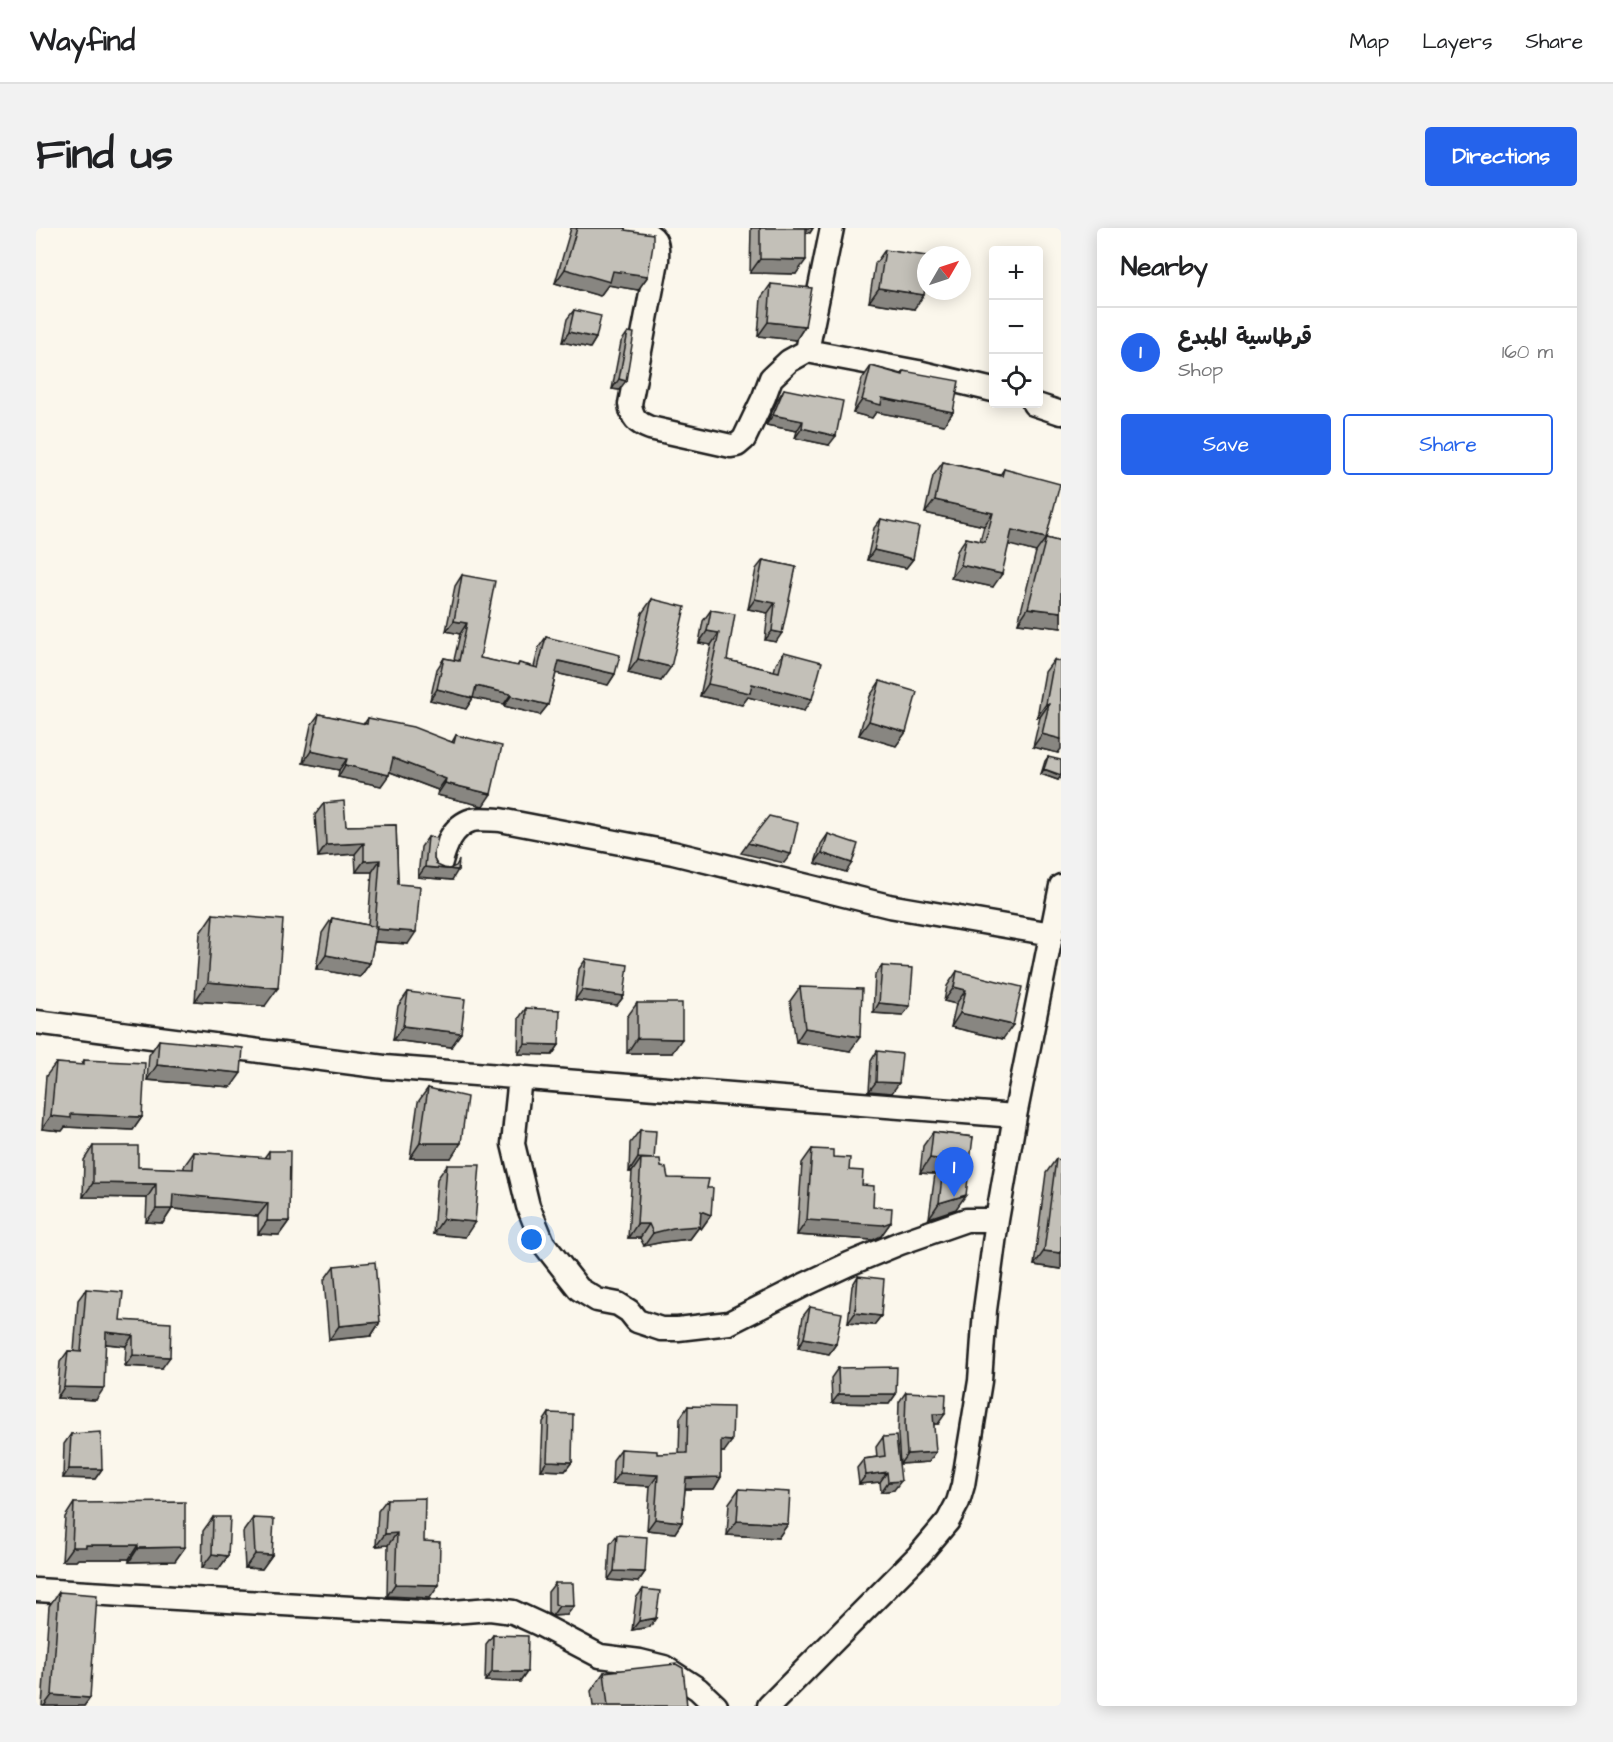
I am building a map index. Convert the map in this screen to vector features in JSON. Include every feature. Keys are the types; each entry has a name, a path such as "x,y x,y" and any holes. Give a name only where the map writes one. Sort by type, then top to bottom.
{"street":[{"path":"636,228 651,235 658,246 630,404 632,415 638,423 650,428 731,446 738,445 744,439 771,378 789,361 807,351 918,372 989,389"},
{"path":"807,351 832,228"},
{"path":"1043,407 1061,413"},
{"path":"440,865 445,846 458,827 472,820 501,819 673,853 889,906 1052,934"},
{"path":"769,1706 921,1553 948,1521 958,1502 963,1485 980,1381 985,1310 997,1220 1015,1116 1061,886"},
{"path":"36,1022 384,1067 1015,1116"},
{"path":"520,1077 513,1144 528,1206 543,1243 579,1289 597,1300 618,1305 629,1311 637,1321 661,1329 729,1323 804,1285 900,1243 966,1220 997,1220"},
{"path":"36,1590 440,1613 490,1609 513,1612 600,1656 640,1661 664,1667 698,1689 716,1706"}],"building":[{"path":"577,228 625,228 625,230 653,234 648,276 613,271 610,282 565,269"},
{"path":"760,228 806,228 806,260 760,259"},
{"path":"885,250 917,255 917,294 879,288"},
{"path":"771,284 812,288 805,326 768,322"},
{"path":"574,310 601,316 596,338 569,332"},
{"path":"628,332 634,333 626,381 619,379"},
{"path":"871,366 903,375 904,371 959,381 953,412 882,398 881,405 862,400"},
{"path":"784,389 843,401 836,436 802,428 803,421 773,415"},
{"path":"943,462 1002,476 1004,469 1060,484 1046,538 1012,530 1002,574 961,565 966,538 985,542 993,513 935,500"},
{"path":"881,519 919,527 913,559 874,550"},
{"path":"1046,538 1061,542 1061,612 1028,608"},
{"path":"763,560 796,567 782,633 772,631 775,603 755,599"},
{"path":"462,575 495,581 480,658 538,668 546,637 620,655 615,674 559,661 548,705 476,686 473,698 437,689 444,658 459,661 467,623 454,621"},
{"path":"652,599 685,607 671,667 638,659"},
{"path":"711,610 735,614 727,660 779,672 784,652 822,662 812,699 752,684 750,693 708,684 719,633 707,631"},
{"path":"1054,660 1061,661 1061,739 1042,734 1049,704 1046,704"},
{"path":"880,681 917,692 906,732 869,721"},
{"path":"319,714 367,724 368,718 413,727 454,743 456,735 502,746 491,794 445,783 446,779 393,758 389,775 345,765 347,759 311,751"},
{"path":"1048,757 1061,760 1061,775 1044,769"},
{"path":"344,801 346,826 396,825 398,884 420,886 416,932 376,929 380,860 364,861 364,843 326,845 324,803"},
{"path":"769,816 798,823 791,854 748,843"},
{"path":"828,834 858,844 852,863 822,853"},
{"path":"428,837 438,838 434,852 437,865 449,869 456,866 459,860 458,870 425,867"},
{"path":"213,914 283,920 278,988 208,982"},
{"path":"332,918 377,927 370,963 326,955"},
{"path":"586,959 628,965 624,996 582,990"},
{"path":"882,966 913,968 910,1006 879,1003"},
{"path":"957,971 1022,987 1013,1025 960,1013 966,990 954,987"},
{"path":"800,987 862,989 860,1037 805,1028"},
{"path":"408,992 465,999 461,1033 403,1026"},
{"path":"637,1003 682,1003 682,1039 637,1038"},
{"path":"526,1008 560,1010 559,1045 525,1044"},
{"path":"159,1040 243,1048 241,1073 157,1065"},
{"path":"877,1051 902,1054 899,1083 876,1082"},
{"path":"84,1060 145,1063 142,1117 71,1114 71,1118 51,1116 56,1063 84,1065"},
{"path":"428,1088 467,1097 461,1143 420,1143"},
{"path":"640,1130 656,1131 654,1159 638,1158"},
{"path":"933,1132 973,1137 966,1195 939,1203 944,1160 930,1158"},
{"path":"93,1146 138,1146 138,1167 193,1169 194,1152 269,1158 269,1151 290,1151 289,1221 267,1221 268,1203 173,1194 172,1209 156,1209 156,1184 93,1183"},
{"path":"812,1149 833,1150 833,1157 850,1158 849,1170 863,1171 862,1185 874,1186 873,1207 892,1208 891,1222 883,1225 807,1220"},
{"path":"641,1159 660,1159 661,1167 666,1168 668,1178 709,1179 707,1188 713,1188 711,1215 701,1211 700,1226 673,1228 653,1233 649,1224 637,1224"},
{"path":"1056,1159 1061,1160 1061,1253 1044,1251"},
{"path":"447,1165 480,1165 475,1222 443,1219"},
{"path":"375,1262 380,1322 339,1326 334,1266"},
{"path":"858,1276 884,1279 881,1316 855,1313"},
{"path":"86,1289 123,1292 120,1320 171,1323 170,1357 133,1355 133,1335 106,1332 104,1388 64,1387 68,1351 81,1352"},
{"path":"810,1307 842,1313 836,1344 804,1338"},
{"path":"897,1367 896,1394 839,1394 838,1368"},
{"path":"906,1392 946,1394 945,1414 933,1414 936,1452 907,1454"},
{"path":"688,1406 733,1407 732,1441 721,1440 721,1477 686,1478 682,1522 655,1519 658,1475 620,1473 621,1449 657,1451 657,1454 687,1453"},
{"path":"549,1413 573,1414 572,1462 547,1461"},
{"path":"101,1432 102,1469 69,1469 71,1434"},
{"path":"896,1436 901,1481 888,1482 887,1472 866,1475 864,1459 885,1456 883,1437"},
{"path":"739,1489 790,1492 788,1524 737,1521"},
{"path":"425,1498 424,1541 440,1542 439,1585 395,1584 397,1533 385,1534 387,1499"},
{"path":"185,1502 185,1547 138,1548 138,1545 86,1545 86,1547 72,1547 74,1503"},
{"path":"213,1517 230,1517 228,1556 212,1554"},
{"path":"253,1518 274,1519 272,1555 255,1554"},
{"path":"617,1535 647,1537 645,1572 614,1571"},
{"path":"555,1583 573,1583 574,1606 555,1604"},
{"path":"643,1589 660,1591 656,1618 639,1621"},
{"path":"59,1592 97,1595 90,1698 52,1695"},
{"path":"493,1635 528,1636 527,1672 492,1672"},
{"path":"676,1664 683,1668 687,1706 608,1706 604,1672"}],"place":[{"name":"قرطاسية المبدع","path":"954,1197"}]}
